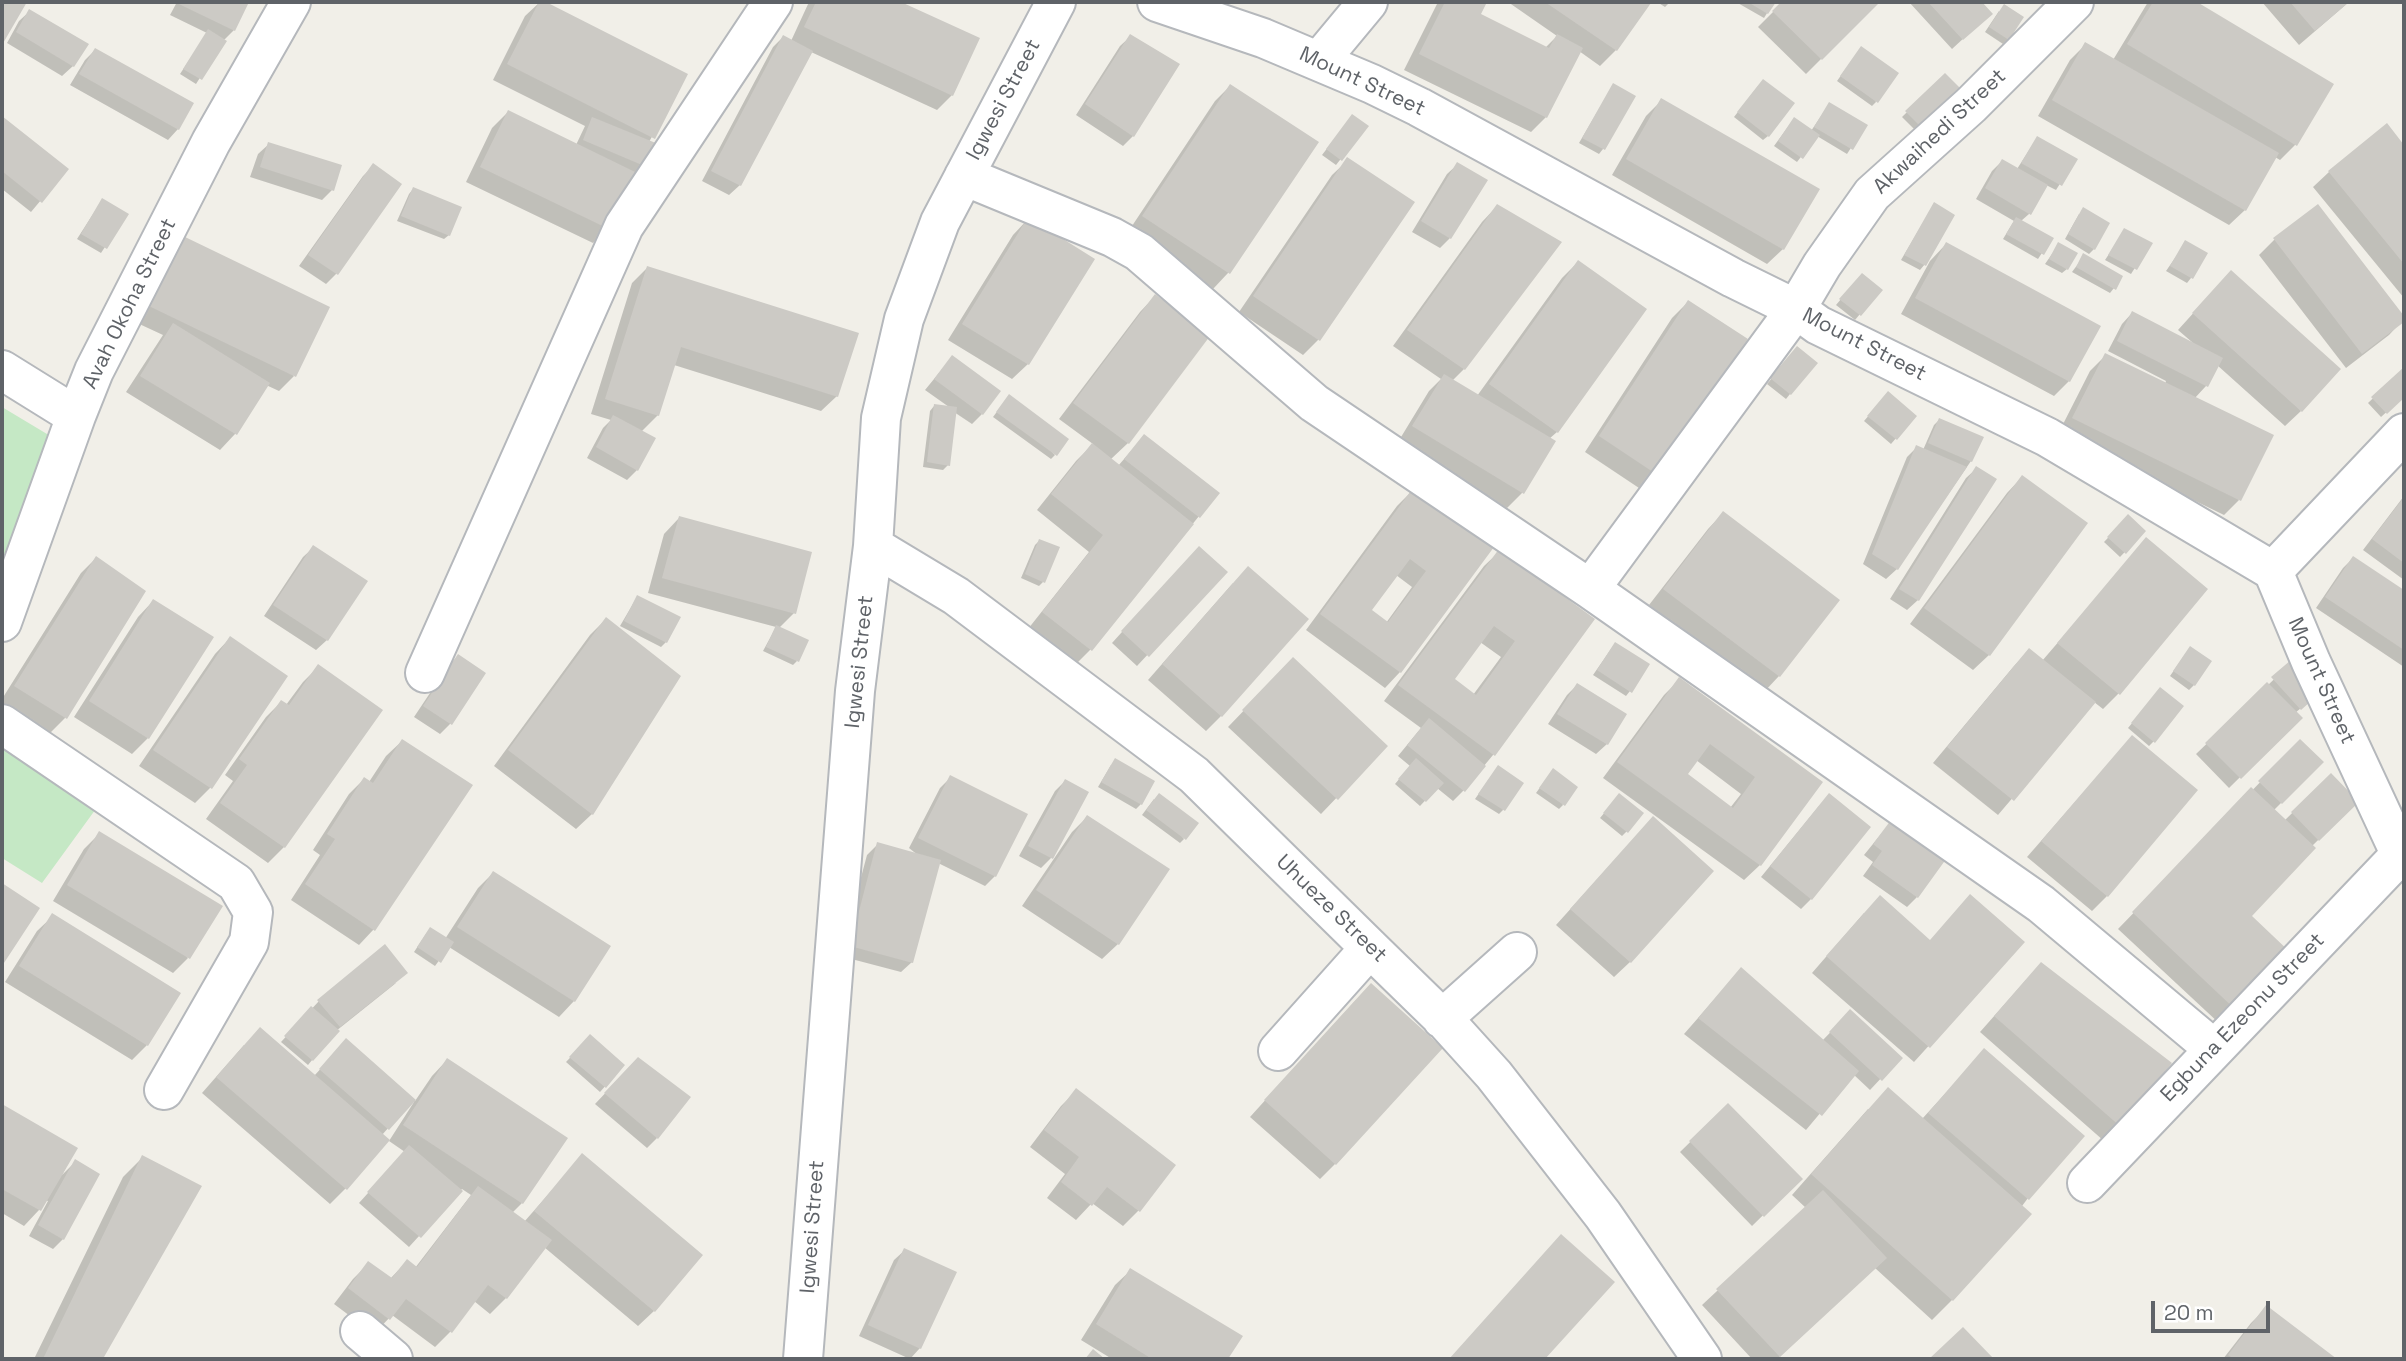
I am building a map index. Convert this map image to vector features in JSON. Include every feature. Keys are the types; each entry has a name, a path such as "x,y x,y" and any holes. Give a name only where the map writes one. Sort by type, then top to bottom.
{"street":[{"name":"Avah Okoha Street","path":"2,622 94,371 199,166 292,2"},
{"path":"425,673 624,226 773,2"},
{"name":"Igwesi Street","path":"803,1359 855,691 873,546 881,418 904,319 940,222 1056,2"},
{"name":"Mount Street","path":"1157,2 1263,38 1419,107 1733,278 1796,309 1818,325 2047,437 2273,571 2311,662 2402,858"},
{"path":"1319,61 1368,2"},
{"name":"Akwaihedi Street","path":"1590,589 1796,309 1822,265 1872,194 1971,105 2074,2"},
{"path":"964,176 1112,237 1139,252 1314,403 1590,589 2041,904 2214,1049"},
{"path":"2,370 76,416"},
{"path":"2273,571 2404,433"},
{"name":"Uhueze Street","path":"873,546 956,596 1194,775 1442,1019 1494,1075 1603,1215 1702,1359"},
{"path":"2,724 236,883 253,912 249,942 163,1090"},
{"name":"Egbuna Ezeonu Street","path":"2087,1183 2402,858"},
{"path":"1278,1051 1370,948"},
{"path":"1442,1019 1517,952"},
{"path":"360,1331 393,1359"}],"green space":[{"path":"2,407 52,437 21,523 2,559"},
{"path":"2,744 98,806 42,883 2,858"}],"building":[{"path":"2,2 27,2 2,45"},
{"path":"249,2 235,31 179,4"},
{"path":"539,2 546,2 688,74 655,139 507,64"},
{"path":"816,2 901,2 980,38 953,96 804,27"},
{"path":"1445,2 1487,2 1481,14 1549,48 1557,34 1583,48 1547,118 1419,54"},
{"path":"1545,2 1650,2 1651,3 1617,51"},
{"path":"1748,2 1776,2 1768,14"},
{"path":"1781,2 1880,2 1822,60 1772,11"},
{"path":"1928,2 1982,2 1993,14 1963,40"},
{"path":"2153,2 2197,2 2334,84 2297,146 2127,44"},
{"path":"2290,2 2349,2 2315,31"},
{"path":"2004,4 2024,17 2009,40 1989,27"},
{"path":"29,9 89,44 74,67 16,32"},
{"path":"208,29 227,41 202,80 183,69"},
{"path":"1130,34 1180,64 1134,137 1085,104"},
{"path":"783,35 813,51 741,186 711,171"},
{"path":"2085,42 2279,153 2246,211 2052,100"},
{"path":"1861,46 1899,73 1878,103 1840,76"},
{"path":"95,48 194,103 179,130 79,74"},
{"path":"1945,73 1964,92 1925,131 1905,111"},
{"path":"1763,79 1795,103 1769,137 1737,112"},
{"path":"1613,83 1636,96 1605,150 1582,138"},
{"path":"1230,84 1319,142 1230,274 1142,216"},
{"path":"1661,98 1820,189 1784,250 1626,159"},
{"path":"1829,102 1868,125 1853,150 1814,127"},
{"path":"508,110 637,173 609,229 480,167"},
{"path":"1352,114 1369,126 1342,161 1326,149"},
{"path":"2,116 69,169 42,203 2,171"},
{"path":"592,117 663,146 654,170 583,140"},
{"path":"1794,117 1820,135 1803,159 1778,141"},
{"path":"2387,123 2404,145 2404,264 2328,171"},
{"path":"2037,136 2078,159 2062,186 2021,163"},
{"path":"268,142 342,165 334,191 260,167"},
{"path":"1347,157 1415,202 1320,341 1253,296"},
{"path":"2002,159 2048,185 2031,215 1985,188"},
{"path":"1457,162 1488,180 1451,239 1421,221"},
{"path":"373,163 402,184 338,275 308,255"},
{"path":"413,187 462,207 450,236 401,216"},
{"path":"102,198 129,214 107,249 81,234"},
{"path":"1934,202 1955,215 1926,266 1904,255"},
{"path":"1497,204 1562,242 1465,370 1407,330"},
{"path":"2318,204 2404,316 2404,322 2362,354 2273,238"},
{"path":"2083,207 2110,223 2095,250 2068,234"},
{"path":"1028,217 1095,259 1029,365 962,324"},
{"path":"2016,217 2054,238 2044,255 2006,234"},
{"path":"2124,228 2153,243 2137,270 2108,255"},
{"path":"183,236 330,307 296,377 149,306"},
{"path":"2185,240 2208,253 2193,279 2170,266"},
{"path":"1946,242 2101,326 2070,382 1915,298"},
{"path":"2058,242 2078,253 2068,270 2049,259"},
{"path":"2083,253 2123,276 2116,290 2076,267"},
{"path":"1578,260 1647,309 1558,433 1489,384"},
{"path":"647,266 859,333 838,397 681,347 659,416 605,399"},
{"path":"2231,270 2341,369 2302,412 2192,313"},
{"path":"1862,273 1883,290 1861,316 1839,299"},
{"path":"1155,294 1210,336 1129,444 1073,403"},
{"path":"1688,300 1748,339 1659,476 1599,436"},
{"path":"2132,311 2223,358 2208,387 2117,341"},
{"path":"173,323 270,383 237,435 140,376"},
{"path":"1797,346 1818,363 1791,395 1770,378"},
{"path":"2105,353 2274,435 2241,501 2072,418"},
{"path":"952,355 1001,391 983,415 934,379"},
{"path":"2404,367 2404,398 2387,414 2371,397"},
{"path":"1444,374 1556,441 1524,494 1412,426"},
{"path":"1888,391 1917,416 1897,440 1867,416"},
{"path":"1009,394 1069,439 1057,456 996,412"},
{"path":"934,404 957,407 950,466 927,462"},
{"path":"613,415 656,438 638,471 596,447"},
{"path":"1939,418 1984,437 1972,462 1928,443"},
{"path":"1144,434 1220,493 1200,518 1124,459"},
{"path":"1092,443 1194,524 1092,651 1042,612 1103,535 1051,494"},
{"path":"1916,445 1967,467 1898,570 1872,554"},
{"path":"1976,466 1997,479 1919,601 1899,589"},
{"path":"2022,475 2088,523 1990,656 1924,608"},
{"path":"1413,488 1494,547 1401,673 1320,614","holes":["1410,559 1426,571 1388,622 1372,610"]},
{"path":"2404,497 2404,563 2372,539"},
{"path":"1723,511 1840,600 1780,677 1663,589"},
{"path":"2128,514 2146,531 2126,554 2107,537"},
{"path":"679,516 812,552 796,614 662,578"},
{"path":"2146,537 2208,589 2120,695 2057,643"},
{"path":"1039,539 1060,547 1045,583 1025,574"},
{"path":"313,545 368,581 328,641 273,605"},
{"path":"1199,546 1228,572 1149,657 1121,631"},
{"path":"1499,549 1595,619 1495,756 1398,685","holes":["1494,626 1515,641 1476,695 1455,679"]},
{"path":"96,556 146,591 67,719 14,686"},
{"path":"2353,556 2404,590 2404,650 2325,597"},
{"path":"1248,566 1309,619 1222,717 1162,664"},
{"path":"637,595 681,617 667,643 624,621"},
{"path":"153,599 214,637 149,739 89,701"},
{"path":"606,617 681,676 593,815 508,750"},
{"path":"776,625 809,640 799,662 766,647"},
{"path":"230,636 288,676 212,789 153,750"},
{"path":"1615,642 1650,664 1632,693 1597,670"},
{"path":"2190,646 2212,661 2195,686 2173,671"},
{"path":"2029,648 2096,702 2014,801 1947,747"},
{"path":"458,654 486,673 452,725 423,706"},
{"path":"1293,657 1388,746 1338,800 1242,710"},
{"path":"2291,660 2320,693 2301,710 2271,677"},
{"path":"318,664 383,710 285,848 220,803 247,765 239,759 281,700 289,705"},
{"path":"1679,677 1823,782 1761,866 1617,762","holes":["1710,744 1755,777 1733,808 1688,774"]},
{"path":"2267,682 2303,718 2241,779 2205,743"},
{"path":"1577,683 1627,714 1608,745 1557,714"},
{"path":"2160,687 2184,706 2155,743 2131,723"},
{"path":"1429,718 1486,766 1465,792 1407,745"},
{"path":"2132,735 2198,790 2108,897 2041,841"},
{"path":"402,739 473,785 375,931 305,884 335,839 327,834 364,777 373,783"},
{"path":"2300,739 2324,762 2282,804 2258,781"},
{"path":"1115,758 1155,781 1142,805 1101,782"},
{"path":"1416,758 1444,783 1426,802 1398,779"},
{"path":"1498,765 1524,783 1505,811 1478,794"},
{"path":"1553,768 1578,787 1565,806 1539,788"},
{"path":"2331,773 2359,802 2319,841 2291,812"},
{"path":"950,775 1028,814 996,877 918,838"},
{"path":"1065,779 1089,792 1053,859 1028,846"},
{"path":"2251,787 2316,848 2252,916 2292,954 2237,1011 2132,912"},
{"path":"1159,793 1199,823 1186,840 1146,810"},
{"path":"1619,793 1644,813 1628,833 1603,813"},
{"path":"1829,793 1871,827 1812,900 1770,866"},
{"path":"1087,815 1170,869 1119,945 1036,890"},
{"path":"1653,816 1714,871 1631,963 1570,909"},
{"path":"1894,816 1949,855 1918,898 1872,865 1882,851 1873,844"},
{"path":"99,831 223,906 190,959 67,885"},
{"path":"877,842 941,860 913,963 850,946"},
{"path":"493,871 611,946 575,1002 457,927"},
{"path":"2,883 40,908 2,966"},
{"path":"1970,894 2025,942 1930,1048 1826,956 1880,895 1930,940"},
{"path":"52,913 181,993 148,1046 19,966"},
{"path":"430,927 454,942 441,963 417,947"},
{"path":"385,944 408,973 340,1027 317,1000"},
{"path":"2041,962 2172,1063 2121,1127 1994,1016"},
{"path":"1741,967 1859,1071 1822,1116 1698,1018"},
{"path":"1371,983 1443,1048 1336,1165 1264,1100"},
{"path":"311,1006 340,1031 313,1061 284,1036"},
{"path":"1850,1009 1903,1058 1882,1081 1829,1032"},
{"path":"260,1027 390,1140 347,1190 216,1077"},
{"path":"590,1034 625,1065 606,1088 569,1057"},
{"path":"346,1038 416,1100 389,1130 319,1069"},
{"path":"1984,1048 2085,1136 2029,1200 1928,1113"},
{"path":"638,1057 691,1097 658,1139 604,1093"},
{"path":"447,1058 568,1138 523,1204 403,1125"},
{"path":"1888,1087 2032,1214 1953,1301 1811,1174"},
{"path":"1076,1088 1176,1165 1140,1212 1107,1187 1092,1206 1061,1182 1079,1157 1044,1130"},
{"path":"1728,1103 1803,1179 1764,1217 1689,1141"},
{"path":"2,1104 78,1148 41,1211 2,1189"},
{"path":"409,1145 463,1191 421,1238 367,1192"},
{"path":"582,1153 703,1255 655,1312 534,1211"},
{"path":"142,1155 202,1186 104,1357 110,1359 43,1359"},
{"path":"75,1159 100,1174 64,1240 38,1225"},
{"path":"478,1186 552,1240 507,1299 488,1285 452,1333 406,1299 390,1320 348,1288 368,1261 392,1278 407,1259 417,1267"},
{"path":"1823,1190 1887,1258 1780,1357 1716,1289"},
{"path":"1561,1234 1615,1282 1545,1359 1449,1359"},
{"path":"904,1248 957,1272 921,1349 868,1325"},
{"path":"1130,1268 1243,1336 1228,1359 1152,1359 1096,1324"},
{"path":"2266,1305 2337,1359 2234,1359 2228,1355"},
{"path":"1963,1327 1994,1359 1929,1359"},
{"path":"1093,1349 1105,1359 1085,1359"}]}
